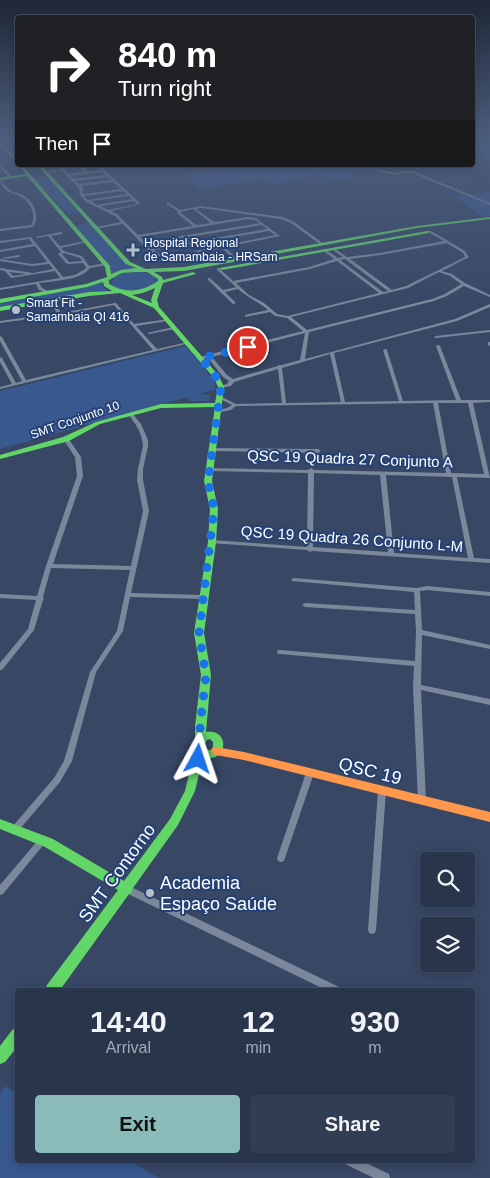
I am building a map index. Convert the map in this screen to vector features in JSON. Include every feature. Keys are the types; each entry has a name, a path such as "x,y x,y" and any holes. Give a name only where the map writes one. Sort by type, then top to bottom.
{"main road":[{"path":"44,194 109,269 106,285 156,307"},
{"path":"65,194 128,263 158,275 160,283 154,300 156,307 221,377 208,485 214,509 212,542 199,633 206,676 203,712 201,740 198,744 208,752 220,747 204,721 203,712"},
{"path":"62,215 74,215 81,212"},
{"path":"0,309 44,294 141,292 176,277 490,218"},
{"path":"72,225 79,222 94,225"},
{"path":"0,300 44,294 87,285 121,272 171,270 235,259 327,248 377,234 398,237 490,224"},
{"name":"SMT Conjunto 10","path":"0,457 66,439 90,425 165,405 219,405"},
{"path":"201,740 215,739"},
{"name":"QSC 19","path":"215,739 244,756"},
{"name":"QSC 19","path":"208,752 244,756 310,774 490,816"},
{"name":"SMT Contorno","path":"53,988 127,889 182,809 190,791 196,768 208,752"},
{"path":"0,824 16,828 42,841 127,889"},
{"path":"0,1057 15,1038"}],"street":[{"path":"0,230 32,226 35,223 35,212 24,198 15,194"},
{"path":"91,194 82,195 86,201 94,206 116,215 150,250 160,256 189,255 222,246 278,236 251,218 137,236"},
{"path":"466,194 490,204"},
{"path":"86,201 130,195 139,206 106,211"},
{"path":"94,206 135,200"},
{"path":"168,204 179,211 196,227"},
{"path":"179,211 193,208 216,209 288,220 327,248 346,258 390,291"},
{"path":"193,208 214,224"},
{"path":"216,209 231,221"},
{"path":"94,225 124,223"},
{"path":"221,223 228,229"},
{"path":"143,243 262,224"},
{"path":"177,230 185,236"},
{"path":"220,230 227,237"},
{"path":"150,250 269,230"},
{"path":"288,318 407,287 465,258 467,255 431,232"},
{"path":"37,237 61,234"},
{"path":"48,236 63,252 81,257 88,267"},
{"path":"235,236 244,242"},
{"path":"0,242 28,238 62,278"},
{"path":"177,238 184,244"},
{"path":"58,247 86,242"},
{"path":"233,282 310,268 338,259 380,254 447,242"},
{"path":"192,243 200,251"},
{"path":"0,251 36,246"},
{"path":"222,246 235,259"},
{"path":"327,248 338,259 382,293"},
{"path":"14,249 25,264"},
{"path":"63,252 60,254 68,264 84,262"},
{"path":"0,259 19,256"},
{"path":"0,259 25,264 51,263"},
{"path":"0,289 80,274 88,270 88,267 105,264"},
{"path":"447,267 451,275"},
{"path":"0,268 33,274"},
{"path":"218,269 239,288 271,311 279,316 288,318 306,332"},
{"path":"6,270 16,286"},
{"path":"12,278 56,270"},
{"path":"439,271 451,275 464,284 490,296"},
{"path":"358,274 365,273"},
{"path":"209,279 234,303"},
{"path":"37,282 60,314"},
{"path":"205,358 439,298 464,284"},
{"path":"222,291 239,288"},
{"path":"0,322 114,304 155,350"},
{"path":"221,387 229,385 232,381 280,366 456,320 469,316 490,305"},
{"path":"246,316 271,311"},
{"path":"134,325 167,320"},
{"path":"149,333 174,328"},
{"path":"436,337 490,331"},
{"path":"302,361 306,332"},
{"path":"0,337 25,382"},
{"path":"0,388 188,343"},
{"path":"438,346 459,402"},
{"path":"385,350 401,401"},
{"path":"0,352 8,351"},
{"path":"332,352 342,402"},
{"path":"0,358 14,385"},
{"path":"280,366 284,403"},
{"path":"221,377 232,381"},
{"path":"219,405 490,401"},
{"path":"434,402 472,560"},
{"path":"470,402 488,476"},
{"path":"219,405 230,409 235,405"},
{"path":"16,828 57,780 68,761 93,672 117,637 146,511 140,479 146,450 144,432 130,414"},
{"path":"0,668 31,630 49,566 80,476 78,457 66,439"},
{"path":"212,450 318,451"},
{"name":"QSC 19 Quadra 27 Conjunto A","path":"209,468 488,476"},
{"path":"310,550 311,470"},
{"path":"383,473 391,555"},
{"name":"QSC 19 Quadra 26 Conjunto L-M","path":"212,542 490,561"},
{"path":"49,566 133,568"},
{"path":"294,580 490,594"},
{"path":"417,590 417,687 422,801"},
{"path":"127,595 203,597"},
{"path":"0,596 41,598"},
{"path":"305,604 418,612"},
{"path":"418,632 490,647"},
{"path":"280,652 417,664"},
{"path":"417,687 490,702"},
{"path":"281,858 310,774"},
{"path":"372,930 382,791"},
{"path":"0,891 42,841"},
{"path":"127,889 332,988"},
{"path":"355,1163 385,1178"}],"shaded area":[{"path":"49,194 63,194 79,213 68,214"},
{"path":"490,194 490,216 483,217 455,196"},
{"path":"86,222 91,224 119,256 138,269 111,274 111,268 75,226"},
{"path":"134,272 148,274 159,282 142,290 128,292 122,291 111,284 117,276"},
{"path":"102,283 104,288 109,291 90,292 0,308 0,302"},
{"path":"185,346 215,383 214,390 200,394 210,395 209,401 188,401 188,397 0,449 0,391"},
{"path":"5,1086 15,1093 15,1163 133,1163 159,1178 0,1178 0,1093"}],"traffic: fast":[{"path":"45,194 108,267 109,276"},
{"path":"65,194 128,263 144,270"},
{"path":"148,271 184,269 417,227 490,218"},
{"path":"222,268 427,232"},
{"path":"136,270 148,271 160,278 161,282 148,290 134,293 127,293 106,285 106,279 121,272 136,270"},
{"path":"161,282 193,274"},
{"path":"0,301 87,285 106,279"},
{"path":"156,307 154,300 159,284"},
{"path":"0,309 89,294 115,292"},
{"path":"122,292 156,307 217,377 221,387 208,481 214,509 212,542 199,633 206,675 200,726 201,739"},
{"path":"0,457 66,439 98,423 161,406 219,405"},
{"path":"209,735 216,738 219,745 216,752 209,755 202,752 199,745 202,738 209,735"},
{"path":"53,988 174,822 190,791 200,750"},
{"path":"0,824 49,843 127,889"},
{"path":"0,1057 15,1038"}],"traffic: slow":[{"path":"216,751 244,756 490,817"}],"place":[{"name":"Hospital Regional de Samambaia - HRSam","path":"133,250"},
{"name":"Smart Fit - Samambaia QI 416","path":"16,310"},
{"name":"Academia Espaço Saúde","path":"150,893"}],"route":[{"path":"198,759 206,676 199,633 212,542 214,509 208,481 221,387 216,377 201,358 248,347"}]}
